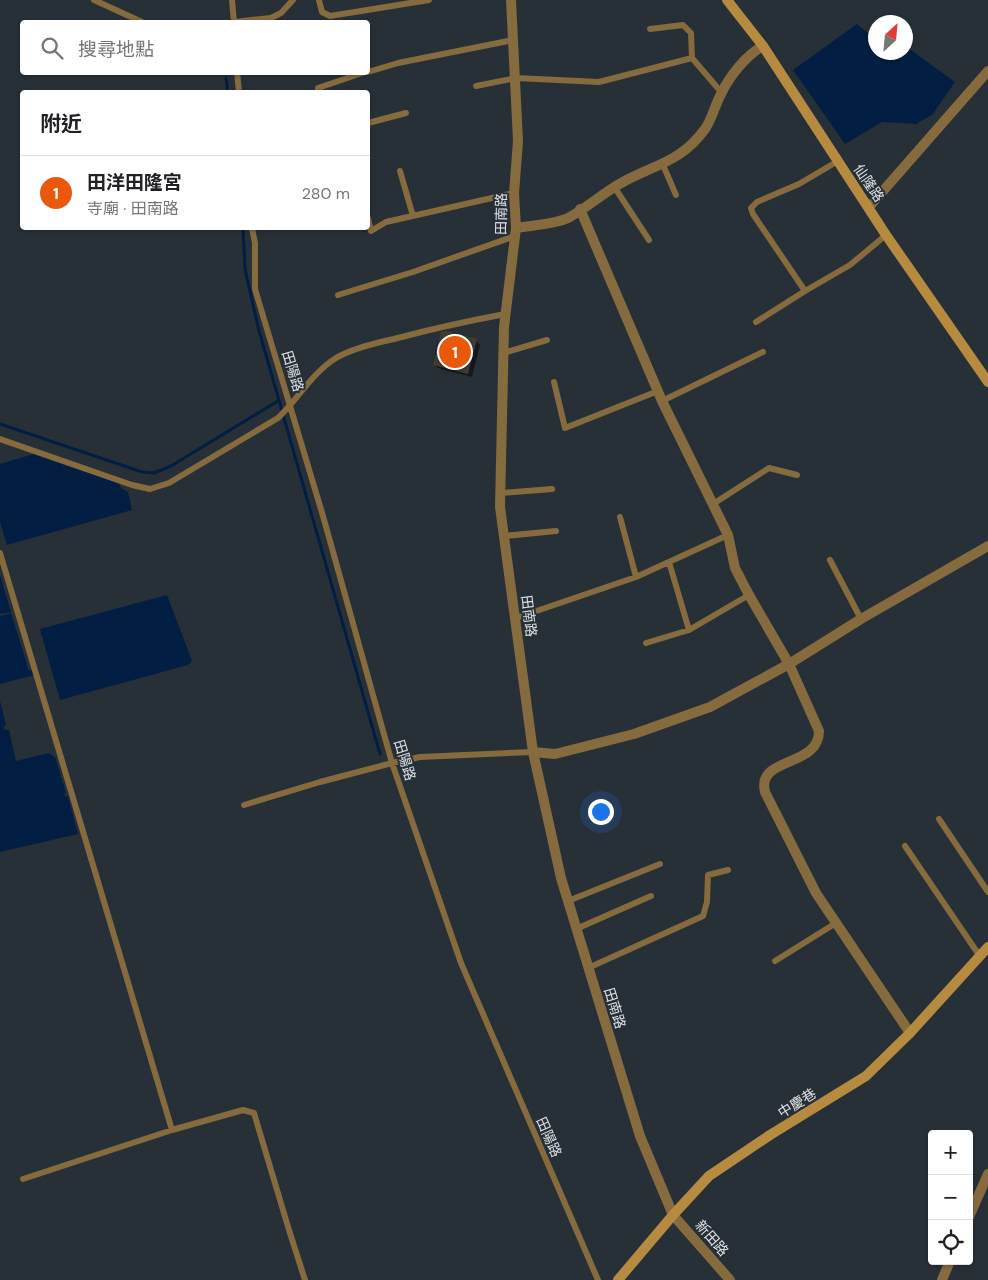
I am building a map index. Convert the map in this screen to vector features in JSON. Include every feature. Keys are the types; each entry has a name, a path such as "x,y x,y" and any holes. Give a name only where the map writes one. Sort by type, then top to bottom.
{"street":[{"name":"田南路","path":"512,0 518,141 514,193 515,232 505,314 503,353 500,507 533,752 561,878 640,1136 673,1215"},
{"name":"仙隆路","path":"726,0 763,46 886,234 988,382"},
{"path":"515,232 568,218 623,182 663,165 692,146 706,127 722,92 744,61 754,51 763,46"},
{"path":"869,207 988,72"},
{"path":"580,210 660,396 728,536 735,568 748,595 789,664 819,731 819,739 815,747 809,752 773,770 766,776 763,784 765,792 816,893 910,1033"},
{"path":"533,752 555,754 634,734 710,707 789,664 861,619 988,546"},
{"name":"中慶巷","path":"618,1280 709,1176 770,1135 866,1076 910,1033 988,947"},
{"path":"973,1208 988,1174"},
{"name":"新田路","path":"673,1215 730,1280"},
{"path":"942,1280 948,1265"}],"lane":[{"path":"94,0 138,20"},
{"path":"232,0 234,20"},
{"path":"252,20 271,18 281,12 293,0"},
{"path":"319,0 322,12 330,16 429,0"},
{"path":"650,29 683,24 691,34 692,58 722,92"},
{"path":"370,71 398,63 513,40"},
{"path":"476,86 516,78 599,82 692,58"},
{"path":"237,75 239,90"},
{"path":"318,90 318,88 357,75"},
{"path":"370,122 406,113"},
{"path":"805,291 753,214 751,208 757,202 799,184 838,161"},
{"path":"663,165 676,195"},
{"path":"400,171 413,216"},
{"path":"614,188 648,240"},
{"path":"370,224 372,230 386,222 514,193"},
{"name":"田陽路","path":"252,230 255,243 256,289 289,408 323,516 392,763 461,963 598,1280"},
{"path":"338,295 414,272 515,232"},
{"path":"756,322 850,265 886,234"},
{"path":"0,439 80,468 150,490 168,483 278,418 289,408 304,388 336,358 379,342 441,326 505,314"},
{"path":"503,353 547,340"},
{"path":"554,382 565,428 660,396 763,352"},
{"path":"712,504 770,468 798,475"},
{"path":"500,494 552,489"},
{"path":"620,518 636,577"},
{"path":"504,536 556,531"},
{"path":"516,618 636,577 728,536"},
{"path":"0,553 172,1130"},
{"path":"830,560 861,619"},
{"path":"669,562 689,630"},
{"path":"646,642 689,630 748,595"},
{"path":"244,805 392,763 420,757 533,752"},
{"path":"939,819 988,892"},
{"path":"905,846 979,955"},
{"path":"568,901 660,864"},
{"path":"588,968 703,916 707,902 708,875 728,870"},
{"path":"576,929 651,896"},
{"path":"775,961 836,923"},
{"path":"23,1179 172,1130 243,1110 254,1113 305,1280"}],"water":[{"path":"857,24 868,33 868,60 913,60 913,52 955,82 932,115 916,124 882,122 845,144 793,70"},
{"path":"37,453 118,481 121,488 128,492 132,510 7,545 0,522 0,464"},
{"path":"0,575 11,612 0,614"},
{"path":"167,595 192,661 188,665 60,700 40,629"},
{"path":"11,613 29,671 33,670 35,675 0,684 0,616"},
{"path":"0,701 6,725 3,728 9,730 16,761 49,753 55,757 66,793 63,794 68,797 78,834 0,852"}],"building":[{"path":"446,331 477,339 468,374 433,365 441,332"}],"waterway":[{"path":"226,78 228,90"},
{"path":"243,230 245,269 258,327 380,754"},
{"path":"0,424 142,472 154,473 171,466 278,401"}],"place":[{"name":"田洋田隆宮","path":"455,352"}]}
